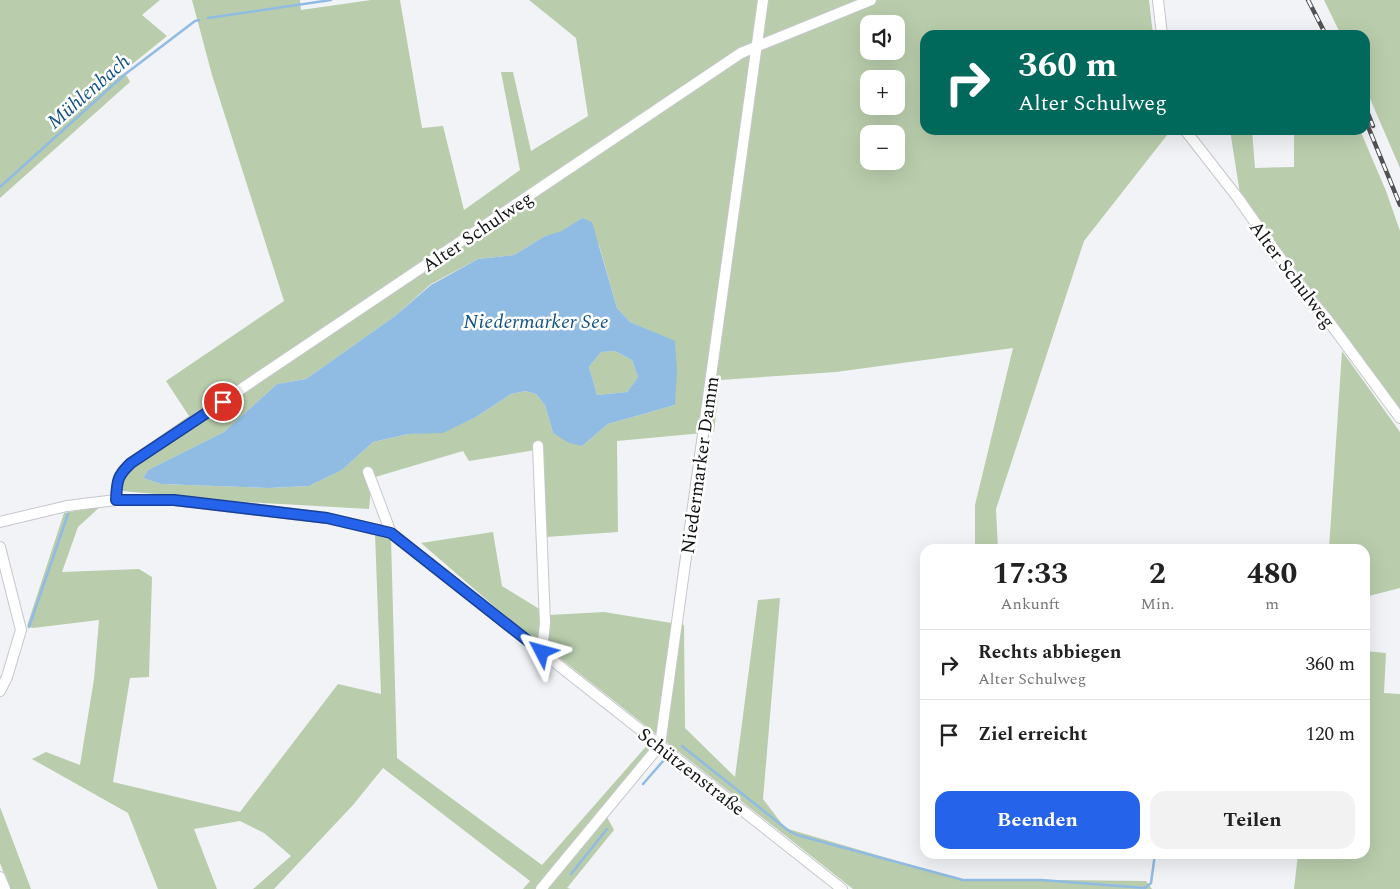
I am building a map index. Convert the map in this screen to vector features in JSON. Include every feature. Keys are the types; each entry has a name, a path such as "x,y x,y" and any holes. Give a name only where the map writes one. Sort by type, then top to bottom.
{"street":[{"name":"Niedermarker Damm","path":"660,745 763,0"},
{"name":"Alter Schulweg","path":"116,500 117,479 121,472 131,463 732,59 756,46 871,0"},
{"path":"1158,0 1161,30"},
{"name":"Alter Schulweg","path":"1189,135 1238,198 1304,293 1327,320 1400,418"},
{"path":"538,446 545,623 542,652"},
{"path":"368,472 391,533"},
{"name":"Schützenstraße","path":"0,522 67,506 116,500 174,500 327,518 391,533 842,889"},
{"path":"0,547 21,630 7,677 0,690"},
{"path":"541,889 660,745"},
{"path":"0,877 5,889"}],"green space":[{"path":"0,0 160,0 142,15 167,36 120,74 127,76 130,82 0,198"},
{"path":"192,0 300,0 301,10 371,0 400,0 422,128 443,126 464,210 520,170 501,72 513,72 531,151 588,116 576,38 529,0 1149,0 1152,30 920,30 920,135 1167,135 1084,241 996,509 998,544 975,544 975,505 1013,348 836,372 720,380 714,432 617,441 618,532 546,537 542,449 469,461 463,451 372,478 369,509 244,502 122,491 124,461 189,416 166,381 284,301 212,75","holes":["582,218 599,245 617,308 630,322 648,330 675,405 608,424 582,446 553,433 545,405 536,394 526,391 511,394 476,417 443,432 408,434 373,442 342,470 309,486 269,488 161,484 143,478 148,470 224,432 277,384 306,379 395,316 431,284 478,259 514,255 545,236 562,232"]},
{"path":"1324,0 1400,0 1400,168 1370,99 1370,30 1339,30"},
{"path":"1231,135 1252,135 1255,168 1294,167 1294,135 1362,135 1386,191 1400,231 1400,410 1240,194"},
{"path":"615,351 632,360 638,377 627,392 597,395 589,367 601,352"},
{"path":"1342,351 1400,432 1400,588 1370,596 1370,544 1329,544"},
{"path":"101,506 78,527 62,572 139,569 152,577 149,677 130,678 113,782 240,812 338,684 381,694 375,534 391,538 397,758 542,865 650,742 657,755 607,817 614,830 567,888 571,889 523,889 530,881 383,768 353,805 274,889 253,889 291,856 264,833 240,821 194,829 217,889 158,889 128,813 32,759 46,752 80,765 94,679 99,620 33,628 27,626 64,513"},
{"path":"493,532 502,586 541,610 539,645 421,543"},
{"path":"780,598 763,799 785,828 958,879 1146,881 1152,889 853,889 547,648 549,615 604,612 684,625 685,728 735,777 758,600"},
{"path":"1370,651 1386,653 1384,693 1400,694 1400,889 1294,889 1297,859 1370,859"},
{"path":"0,807 31,889 10,889 0,863"}],"water":[{"name":"Niedermarker See","path":"582,218 592,222 617,308 630,322 675,341 677,370 675,405 608,424 582,446 569,443 553,433 545,405 536,394 526,391 511,394 476,417 443,433 408,434 373,442 342,470 309,486 269,488 161,484 143,478 148,470 224,432 277,384 306,379 395,316 431,285 478,259 514,255 545,236 562,231","holes":["615,351 632,360 638,377 627,392 597,395 589,367 601,352"]}],"waterway":[{"name":"Mühlenbach","path":"208,18 331,0"},
{"name":"Mühlenbach","path":"0,187 124,75 195,21 199,20"},
{"path":"29,627 68,514"},
{"path":"682,746 789,831 797,835 963,880 1041,880 1145,888 1151,883 1154,859"},
{"path":"643,784 664,760"},
{"path":"571,874 607,829"}],"railway":[{"path":"1308,0 1323,30"},
{"path":"1370,118 1373,126"},
{"path":"1370,131 1400,205"}],"route":[{"path":"223,402 131,463 121,472 117,479 116,500 174,500 327,518 391,533 542,652"}]}
